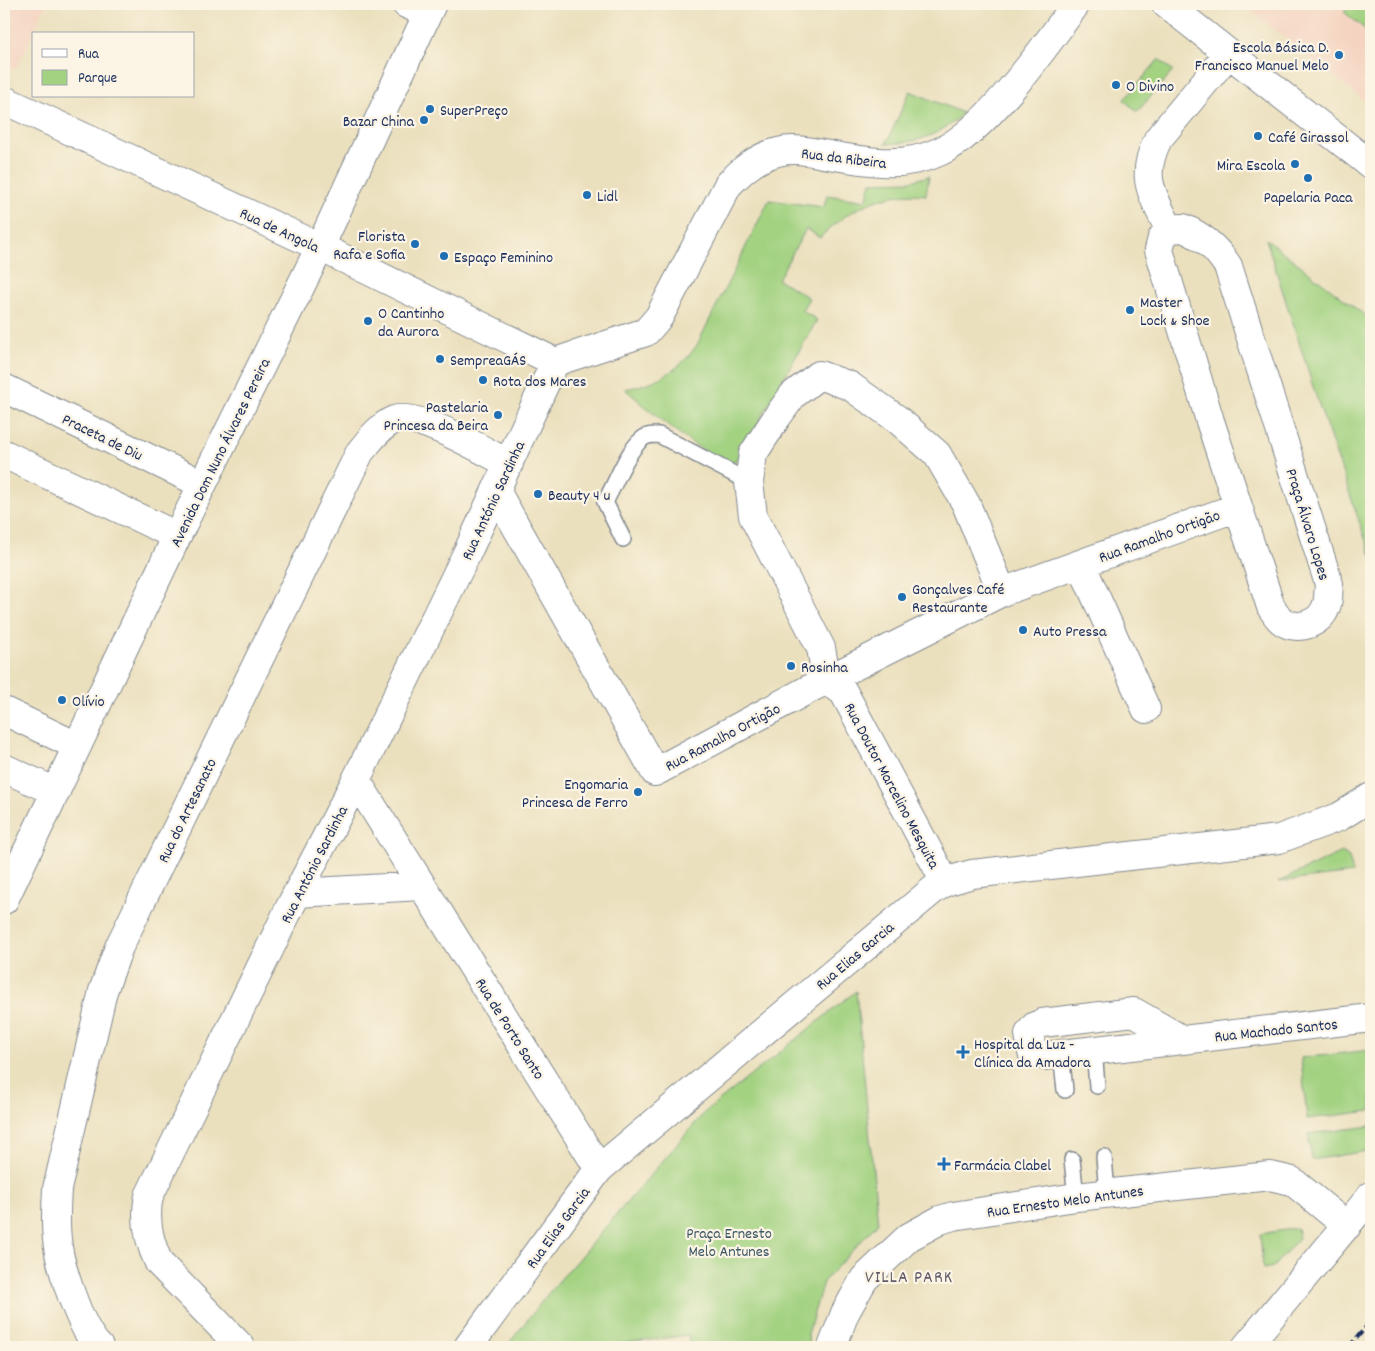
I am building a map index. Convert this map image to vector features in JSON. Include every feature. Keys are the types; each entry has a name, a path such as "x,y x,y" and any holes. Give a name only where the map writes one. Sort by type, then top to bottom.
{"street":[{"name":"Rua da Ribeira","path":"555,362 646,332 659,317 728,185 744,169 763,157 779,152 798,150 867,161 906,163 942,151 962,138 984,118 1046,45 1076,4"},
{"path":"1166,4 1371,165"},
{"name":"Avenida Dom Nuno Álvares Pereira","path":"4,900 202,484 320,247 422,7"},
{"path":"1169,229 1150,187 1147,174 1150,155 1158,139 1228,54"},
{"name":"Rua de Angola","path":"4,100 320,247 555,362"},
{"name":"Praça Álvaro Lopes","path":"1183,228 1196,234 1219,252 1228,266 1329,584 1326,608 1318,619 1308,625 1295,626 1281,620 1271,608 1159,250 1162,238 1169,229 1183,228"},
{"name":"Rua António Sardinha","path":"239,1347 159,1263 152,1249 146,1210 149,1196 297,892 356,780 509,464 555,362"},
{"path":"827,682 821,648 753,516 749,482 753,454 793,395 819,375 850,386 897,419 937,454 966,504 1002,592"},
{"name":"Praceta de Diu","path":"4,388 202,484"},
{"name":"Rua do Artesanato","path":"99,1347 71,1293 57,1242 55,1217 57,1189 101,1000 119,947 360,452 374,435 394,420 410,418 428,424 509,464"},
{"path":"4,454 177,536"},
{"name":"Rua Ramalho Ortigão","path":"496,491 655,772 1002,592 1238,507"},
{"name":"Rua Ramalho Ortigão","path":"1081,564 1146,709"},
{"name":"Rua Doutor Marcelino Mesquita","path":"827,682 843,691 945,882"},
{"path":"4,711 77,746"},
{"path":"4,768 56,792"},
{"name":"Rua de Porto Santo","path":"356,780 599,1169"},
{"name":"Rua Elias Garcia","path":"468,1347 599,1169 839,967 945,882 972,874 1279,838 1367,805"},
{"path":"297,892 422,886"},
{"name":"Rua Machado Santos","path":"1181,1039 1134,1012 1042,1023 1030,1031 1030,1049 1034,1054 1045,1056 1371,1018"},
{"name":"Rua Ernesto Melo Antunes","path":"832,1347 844,1313 864,1279 892,1250 924,1227 953,1216 1076,1196 1270,1176 1292,1181 1347,1226"},
{"path":"1246,1347 1371,1196"}],"lane":[{"path":"623,539 605,502 641,439 650,435 659,435 749,482"},
{"path":"1094,1049 1097,1086"},
{"path":"1061,1053 1065,1090"},
{"path":"1104,1157 1107,1193"},
{"path":"1072,1160 1076,1196"}],"shaded area":[{"path":"4,4 46,4 16,70 4,65"},
{"name":"Escola Básica D. Francisco Manuel Melo","path":"1242,4 1371,4 1371,106"}],"green space":[{"path":"1350,4 1371,4 1371,34 1344,12"},
{"path":"1159,59 1173,71 1137,112 1124,100"},
{"path":"910,91 963,113 946,127 928,136 908,142 886,144"},
{"path":"929,176 926,195 896,196 868,204 842,218 820,238 806,229 778,279 809,298 802,310 817,320 737,460 727,461 713,456 697,446 663,421 625,389 657,379 675,369 697,345 769,200 824,207 827,195 866,201 871,182 911,181"},
{"path":"1266,239 1371,320 1371,556 1315,393"},
{"path":"1342,852 1349,857 1353,873 1278,882"},
{"name":"Praça Ernesto Melo Antunes","path":"856,991 878,1223 823,1282 808,1334 809,1347 690,1347 688,1335 594,1347 506,1347 547,1295 704,1113"},
{"path":"1371,1050 1371,1111 1307,1119 1301,1058"},
{"path":"1371,1126 1371,1147 1367,1151 1312,1160 1308,1134"},
{"path":"1297,1228 1299,1238 1273,1267 1263,1269 1260,1234"}],"railway":[{"path":"1349,1347 1371,1321"}],"place":[{"name":"Escola Básica D. Francisco Manuel Melo","path":"1339,55"},
{"name":"O Divino","path":"1116,85"},
{"name":"SuperPreço","path":"430,109"},
{"name":"Bazar China","path":"424,120"},
{"name":"Café Girassol","path":"1258,136"},
{"name":"Mira Escola","path":"1295,164"},
{"name":"Papelaria Paca","path":"1308,178"},
{"name":"Lidl","path":"587,195"},
{"name":"Florista Rafa e Sofia","path":"415,244"},
{"name":"Espaço Feminino","path":"444,256"},
{"name":"Master Lock & Shoe","path":"1130,310"},
{"name":"O Cantinho da Aurora","path":"368,321"},
{"name":"SempreaGÁS","path":"440,359"},
{"name":"Rota dos Mares","path":"483,380"},
{"name":"Pastelaria Princesa da Beira","path":"498,415"},
{"name":"Beauty 4 u","path":"538,494"},
{"name":"Gonçalves Café Restaurante","path":"902,597"},
{"name":"Auto Pressa","path":"1023,630"},
{"name":"Rosinha","path":"791,666"},
{"name":"Olívio","path":"62,700"},
{"name":"Engomaria Princesa de Ferro","path":"638,792"},
{"name":"Hospital da Luz - Clínica da Amadora","path":"963,1052"},
{"name":"Farmácia Clabel","path":"944,1164"}],"district":[{"name":"VILLA PARK","path":"909,1276"}]}
